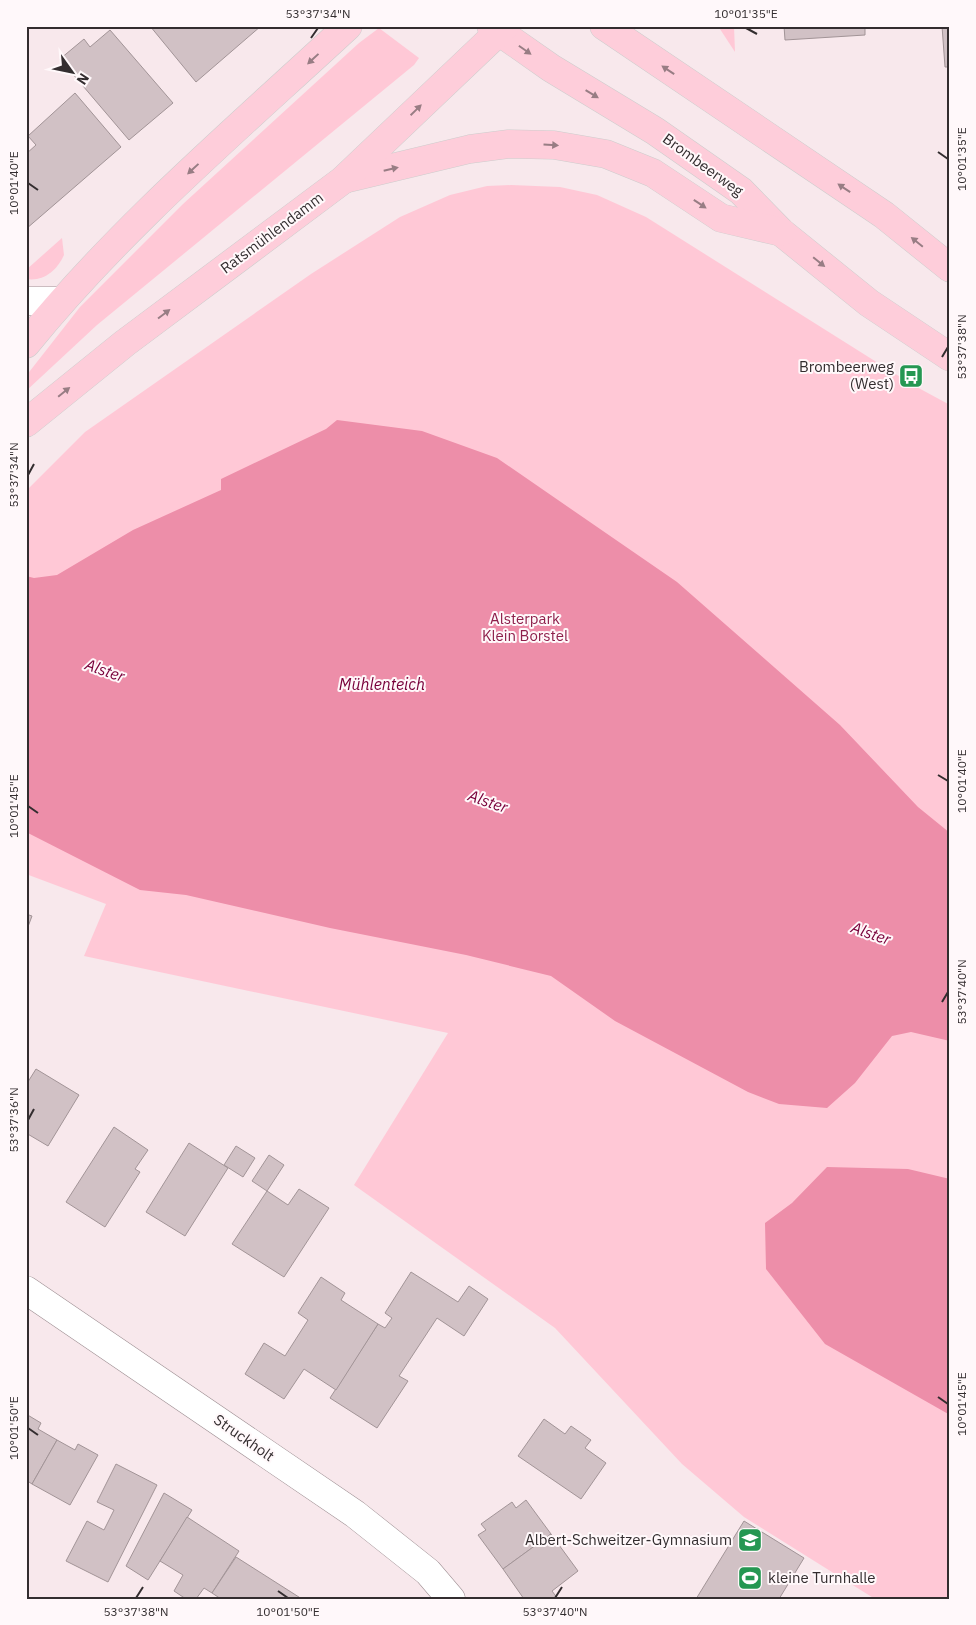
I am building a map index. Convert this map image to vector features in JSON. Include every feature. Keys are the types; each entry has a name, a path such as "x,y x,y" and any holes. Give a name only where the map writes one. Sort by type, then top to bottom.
{"main road":[{"path":"26,344 61,301 169,191 348,26"},
{"path":"604,26 884,215 950,268"},
{"name":"Ratsmühlendamm","path":"26,423 124,343 344,180 498,28"},
{"name":"Brombeerweg","path":"498,28 551,68 655,131 740,191 781,232 869,303 950,357"},
{"path":"344,180 470,149 509,144 554,145 606,154 653,173 721,218 781,232"}],"street":[{"path":"26,301 61,301"},
{"name":"Struckholt","path":"26,1290 355,1514 428,1572 451,1599"}],"green space":[{"path":"718,26 734,26 735,52"},
{"path":"379,28 419,58 414,65 97,325 26,391 26,376 80,307 183,204 359,43"},
{"name":"Alsterpark Klein Borstel","path":"487,186 560,187 597,195 646,217 913,385 950,405 950,1599 875,1599 744,1517 682,1464 555,1328 354,1185 448,1033 84,956 106,904 26,874 26,491 85,432 311,274 400,217 450,195"},
{"path":"62,238 64,255 58,266 44,277 26,279 26,270"}],"water":[{"name":"Mühlenteich","path":"337,420 422,431 497,458 677,582 840,725 918,807 950,833 950,1041 911,1032 892,1036 855,1083 827,1108 779,1104 748,1092 615,1021 551,976 466,955 330,928 186,895 140,890 26,832 26,576 34,578 57,575 133,530 221,490 221,479 326,429"},
{"path":"827,1167 908,1169 950,1179 950,1415 825,1344 766,1269 765,1223 792,1203"}],"building":[{"path":"150,26 261,26 196,82"},
{"path":"784,26 865,26 865,35 785,40"},
{"path":"942,26 950,26 950,67 945,67"},
{"path":"110,30 173,103 129,140 60,59 84,39 90,47"},
{"path":"75,93 121,147 26,229 26,154 36,145 28,136"},
{"path":"26,914 32,916 26,932"},
{"path":"36,1069 79,1095 48,1146 26,1133 26,1085"},
{"path":"114,1127 148,1150 135,1169 140,1172 105,1227 66,1202"},
{"path":"189,1143 228,1168 185,1236 146,1212"},
{"path":"236,1146 255,1158 243,1177 224,1165"},
{"path":"269,1155 284,1165 267,1191 252,1181"},
{"path":"299,1189 329,1208 284,1277 232,1244 267,1191 288,1205"},
{"path":"411,1272 458,1302 469,1286 488,1299 464,1336 437,1318 399,1376 408,1381 377,1428 330,1398 378,1324 385,1328 392,1318 385,1313"},
{"path":"321,1277 345,1293 341,1300 378,1324 336,1390 304,1369 284,1399 245,1374 264,1343 285,1356 308,1320 298,1313"},
{"path":"26,1414 41,1423 38,1429 57,1440 32,1484 26,1480"},
{"path":"544,1419 565,1434 571,1426 591,1440 585,1448 606,1463 581,1499 518,1456"},
{"path":"57,1440 75,1450 78,1444 98,1455 70,1505 32,1484"},
{"path":"116,1464 157,1485 108,1582 66,1561 87,1521 104,1530 114,1510 97,1502"},
{"path":"164,1493 192,1510 148,1580 126,1566"},
{"path":"526,1500 551,1534 503,1569 478,1535 486,1530 481,1524 512,1502 516,1508"},
{"path":"187,1517 239,1551 212,1593 204,1588 196,1599 186,1599 174,1591 183,1575 160,1561"},
{"name":"kleine Turnhalle","path":"744,1521 804,1558 779,1599 696,1599"},
{"path":"551,1534 578,1571 552,1591 558,1599 524,1599 503,1569"},
{"path":"236,1557 302,1599 221,1599 212,1593"}],"place":[{"name":"Brombeerweg (West)","path":"911,376"},
{"name":"Albert-Schweitzer-Gymnasium","path":"750,1540"},
{"name":"kleine Turnhalle","path":"750,1578"}],"water label":[{"name":"Alster","path":"105,670"},
{"name":"Alster","path":"488,801"},
{"name":"Alster","path":"871,933"}]}
